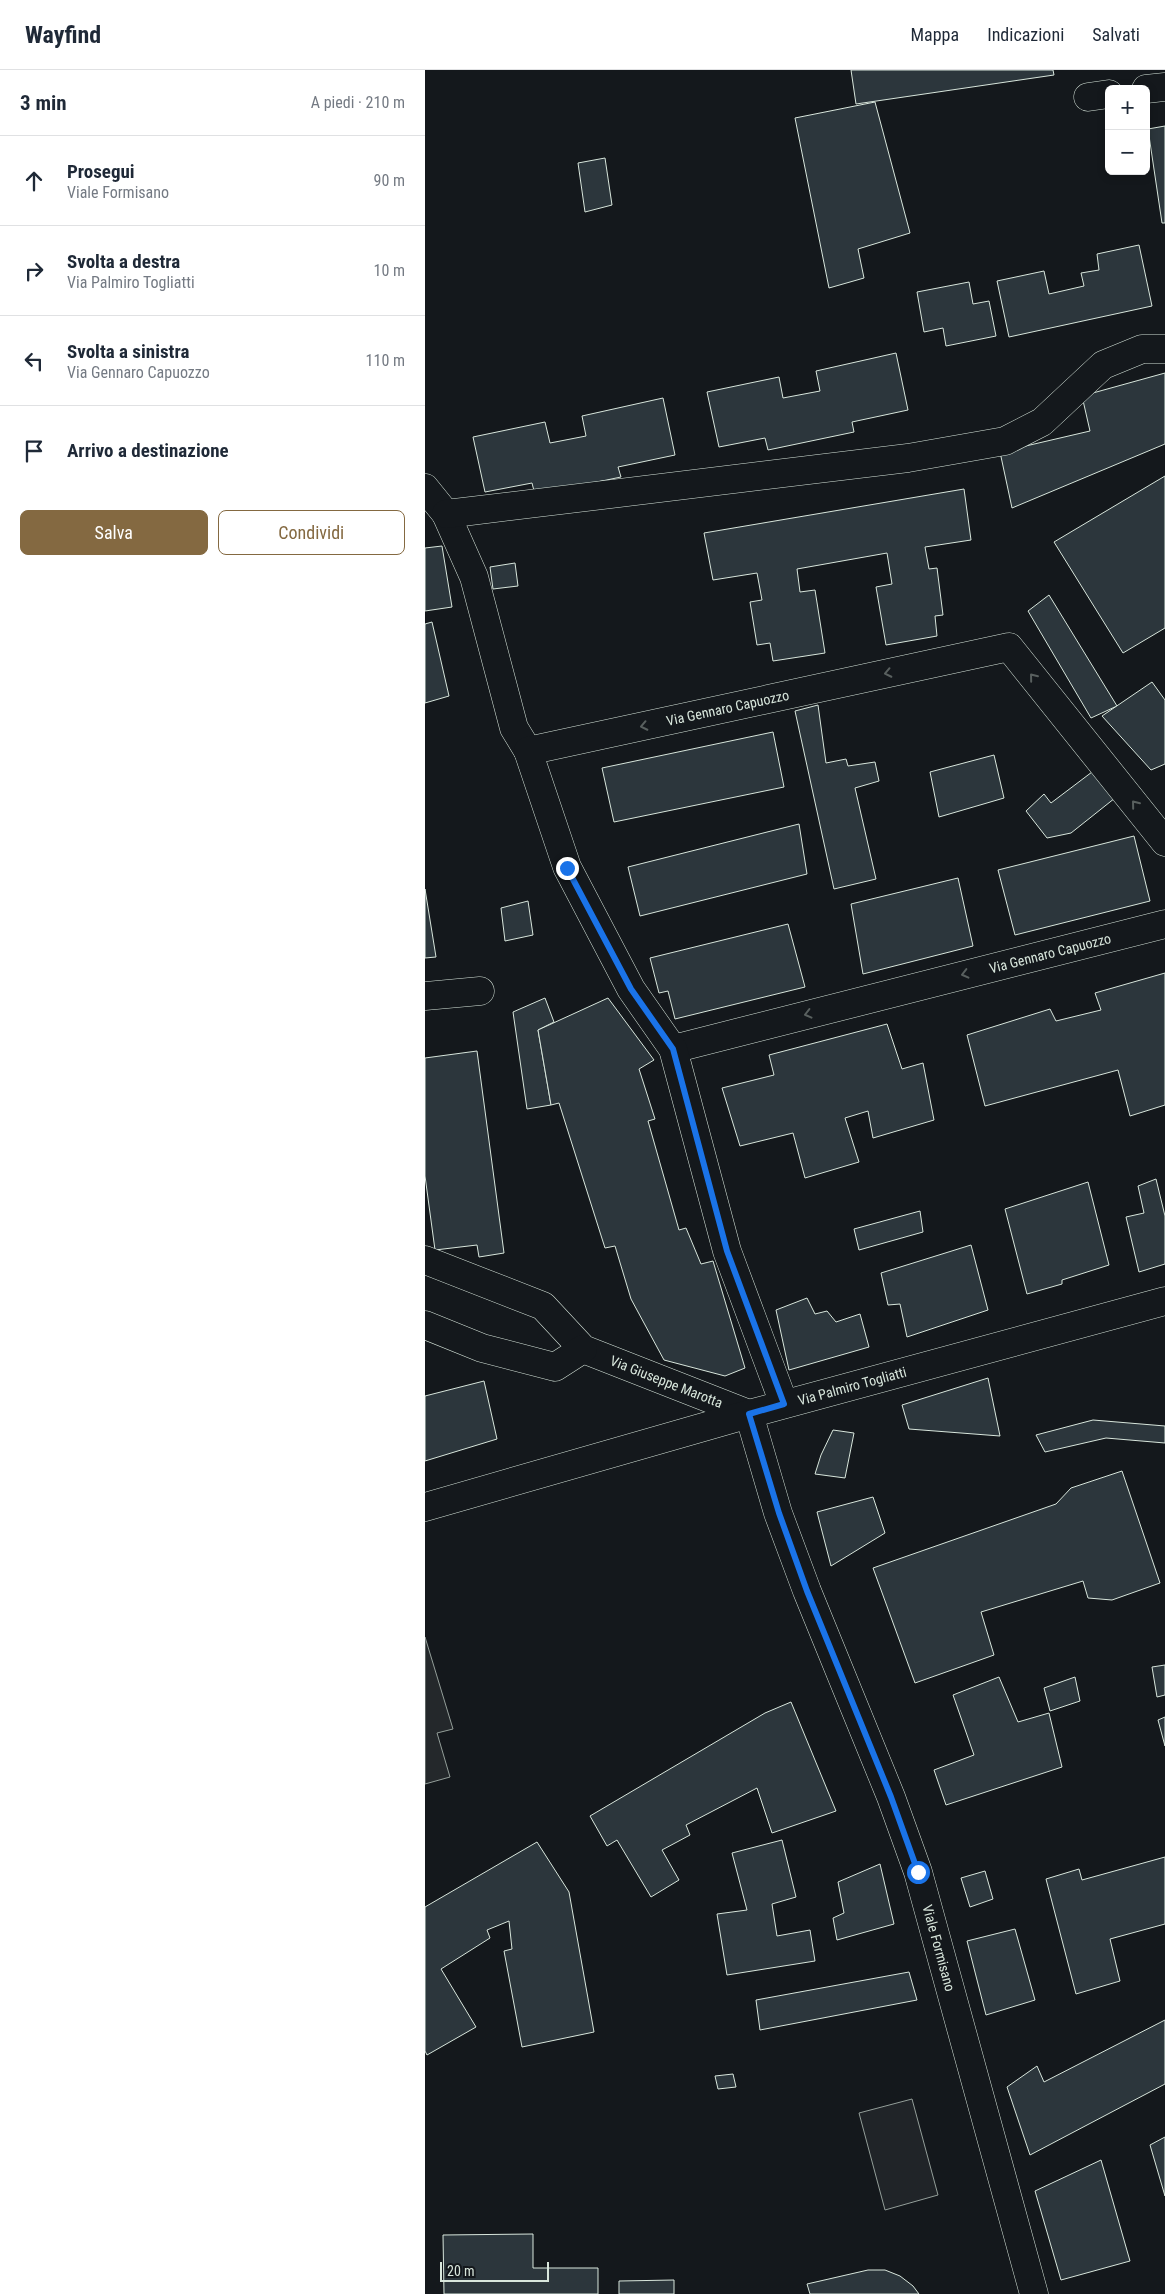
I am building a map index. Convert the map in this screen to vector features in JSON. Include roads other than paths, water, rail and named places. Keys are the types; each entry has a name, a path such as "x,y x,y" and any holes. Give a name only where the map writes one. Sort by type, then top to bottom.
{"street":[{"path":"1150,88 1165,86"},
{"path":"446,514 908,458 1005,441 1042,422 1103,365 1142,349 1165,349"},
{"path":"425,488 446,514 473,577 514,728 528,751 567,868 631,989 673,1049 727,1251 784,1404"},
{"name":"Via Gennaro Capuozzo","path":"528,751 1009,647 1165,842"},
{"name":"Via Gennaro Capuozzo","path":"673,1049 1165,924"},
{"path":"425,996 480,991"},
{"name":"Via Giuseppe Marotta","path":"425,1260 543,1306 583,1349 749,1414"},
{"name":"Via Palmiro Togliatti","path":"425,1507 784,1404 1165,1301"},
{"path":"425,1325 482,1348 555,1367 583,1349"},
{"name":"Viale Formisano","path":"749,1414 782,1522 891,1797 918,1872 1034,2294"}]}
